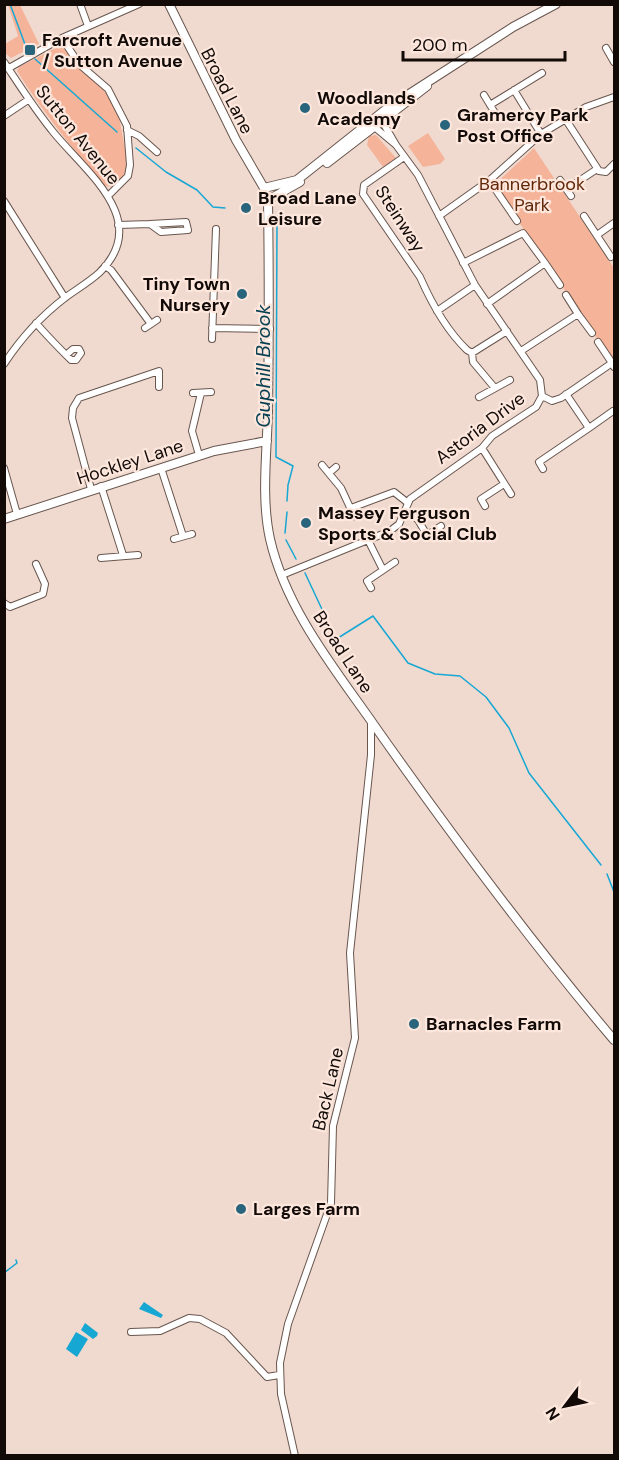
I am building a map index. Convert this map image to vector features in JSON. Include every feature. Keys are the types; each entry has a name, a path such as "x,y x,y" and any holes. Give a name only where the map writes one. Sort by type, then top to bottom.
{"street":[{"path":"80,4 88,26"},
{"path":"9,68 62,38 138,4"},
{"name":"Broad Lane","path":"169,4 236,140 267,187 263,196 268,200 270,329 267,520 282,575 307,627 417,787 559,976 615,1040"},
{"path":"268,200 297,185 372,124 388,106 492,40 556,4"},
{"path":"62,38 79,64 108,89 127,133 128,176 109,195"},
{"path":"606,48 615,62"},
{"name":"Sutton Avenue","path":"4,62 28,100 109,195 118,225 117,243 105,266 36,323 4,364"},
{"path":"490,105 542,73"},
{"path":"267,187 297,180 353,136 372,124 382,121 425,89 429,82"},
{"path":"514,90 541,134"},
{"path":"484,95 495,113"},
{"path":"439,216 489,180 541,134 586,107 614,97"},
{"path":"4,116 28,100"},
{"path":"566,120 601,173 606,172 615,164"},
{"name":"Astoria Drive","path":"282,575 368,540 399,524 415,495 482,448 492,436 536,407 542,396 540,380 475,285 418,175 382,121"},
{"name":"Astoria Drive","path":"372,124 396,145"},
{"path":"127,133 139,136 157,152"},
{"name":"Steinway","path":"404,157 364,185 363,191 420,277 424,291 437,311 462,346 472,353 473,362 494,387"},
{"path":"567,189 597,169"},
{"path":"489,180 517,221"},
{"path":"560,180 571,196"},
{"path":"267,187 276,190 276,196"},
{"path":"4,201 65,298"},
{"path":"584,216 610,257"},
{"path":"118,225 186,222 188,230 161,232 150,224"},
{"path":"597,235 615,223"},
{"path":"207,236 216,233 212,339"},
{"path":"463,263 523,233 560,285"},
{"path":"487,304 545,263"},
{"path":"105,266 111,270 151,324"},
{"path":"437,311 475,285"},
{"path":"566,295 592,333"},
{"path":"521,351 578,314"},
{"path":"36,323 66,355"},
{"path":"212,328 270,329"},
{"path":"472,353 507,331"},
{"path":"542,396 552,401 613,365 598,342"},
{"path":"91,489 72,418 74,408 80,398 159,371 159,387"},
{"path":"479,397 510,380"},
{"path":"193,393 211,392"},
{"path":"199,456 192,431 201,393"},
{"path":"566,394 589,428"},
{"path":"534,456 541,465 613,411"},
{"name":"Hockley Lane","path":"4,519 91,489 199,456 230,447 267,441"},
{"path":"482,448 511,494"},
{"path":"322,465 341,488 354,516"},
{"path":"329,473 336,467"},
{"path":"4,468 17,514"},
{"path":"161,468 183,536"},
{"path":"486,506 479,496 504,484"},
{"path":"101,486 123,555"},
{"path":"351,508 394,492 418,520 424,537 441,526"},
{"path":"174,539 192,534"},
{"path":"368,540 383,570"},
{"path":"101,558 138,555"},
{"path":"371,588 367,581 395,562"},
{"path":"4,603 10,607 43,594 45,584 36,564"},
{"name":"Back Lane","path":"295,1455 285,1416 279,1375 286,1330 331,1203 333,1126 355,1038 355,1007 350,953 371,755 371,720"},
{"path":"130,1332 160,1331 189,1318 200,1319 226,1333 267,1377 279,1375"}],"green space":[{"path":"8,5 20,5 39,44 11,58 5,53 5,44 18,36"},
{"path":"61,45 82,70 110,96 119,117 128,164 126,174 114,187 105,186 81,158 17,71 19,67"},
{"path":"428,133 445,159 440,164 423,167 408,146"},
{"path":"376,135 396,158 383,167 367,145 369,136"},
{"name":"Bannerbrook Park","path":"534,148 614,268 614,364 494,185"}],"water":[{"path":"144,1302 163,1315 161,1318 139,1309"},
{"path":"85,1323 98,1333 93,1339 81,1330"},
{"path":"76,1332 88,1339 77,1357 66,1349"}],"waterway":[{"name":"Guphill Brook","path":"10,4 26,47"},
{"name":"Guphill Brook","path":"35,59 117,132"},
{"name":"Guphill Brook","path":"136,148 166,172 197,190 213,207 225,208"},
{"name":"Guphill Brook","path":"277,220 276,457 293,466 287,501"},
{"path":"285,533 287,512"},
{"path":"286,540 296,559"},
{"name":"Guphill Brook","path":"305,573 327,620"},
{"name":"Guphill Brook","path":"338,638 373,616 408,663 435,674 460,676 486,697 509,728 529,773 601,865"},
{"path":"607,874 614,892"},
{"path":"4,1273 17,1263 16,1260"}],"place":[{"name":"Farcroft Avenue / Sutton Avenue","path":"30,50"},
{"name":"Woodlands Academy","path":"305,108"},
{"name":"Gramercy Park Post Office","path":"445,125"},
{"name":"Broad Lane Leisure","path":"246,208"},
{"name":"Tiny Town Nursery","path":"242,294"},
{"name":"Massey Ferguson Sports & Social Club","path":"306,523"},
{"name":"Barnacles Farm","path":"414,1024"},
{"name":"Larges Farm","path":"241,1209"}]}
